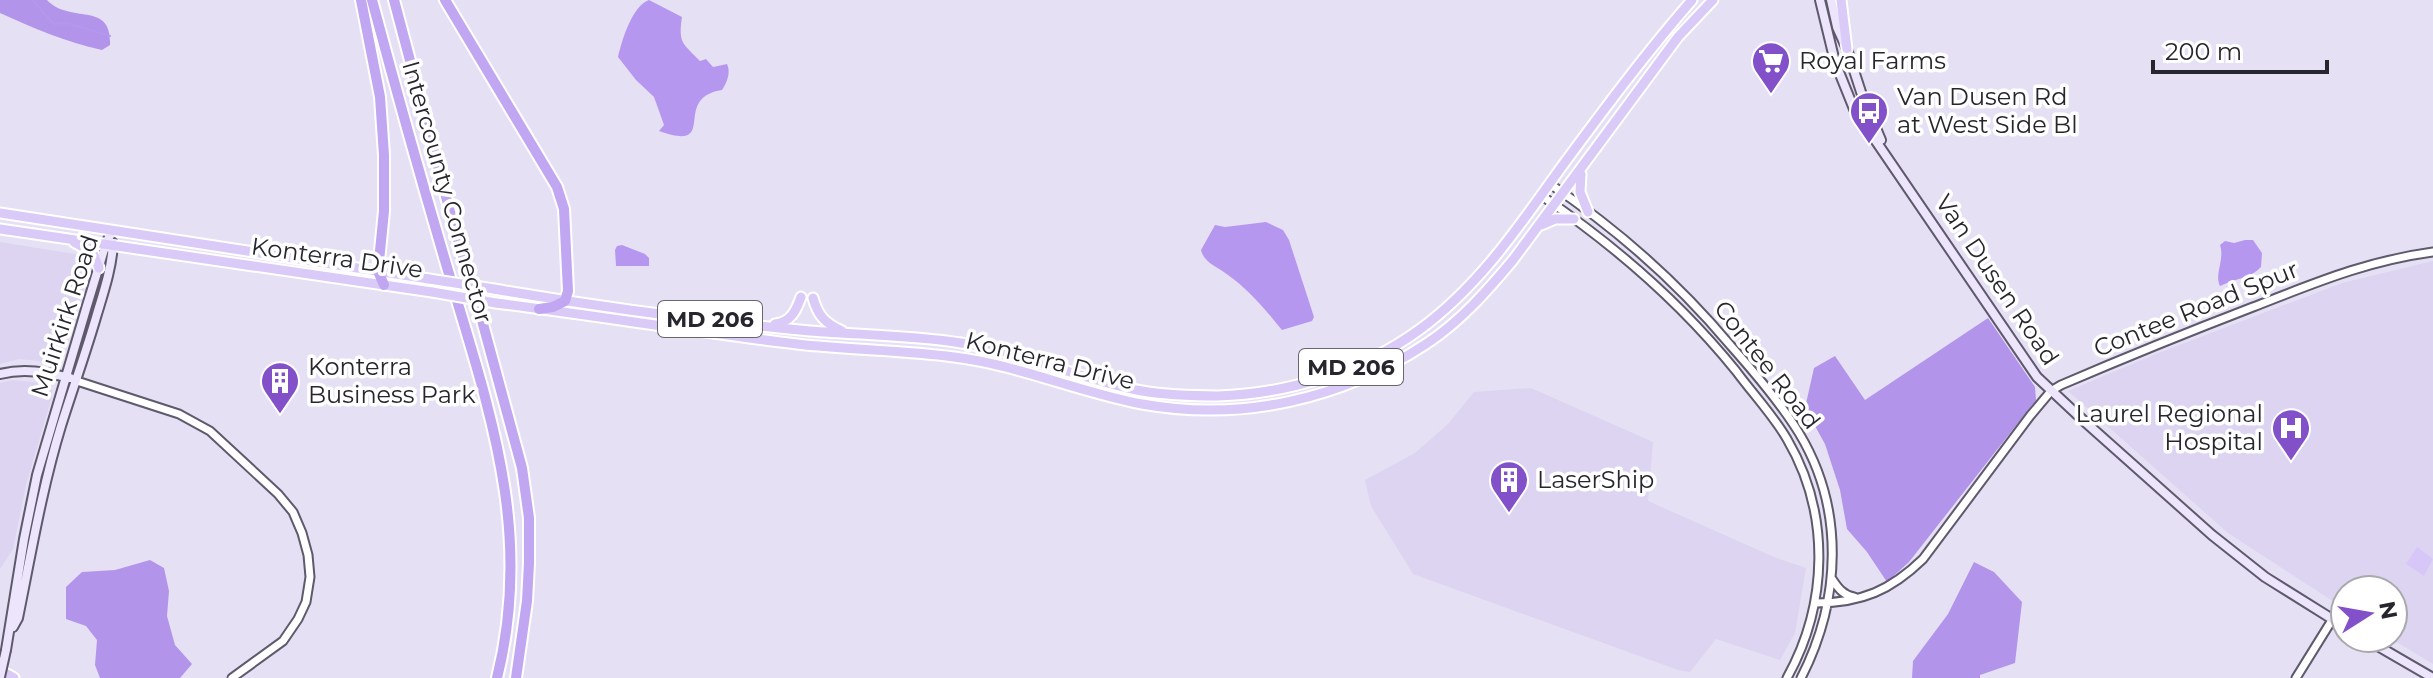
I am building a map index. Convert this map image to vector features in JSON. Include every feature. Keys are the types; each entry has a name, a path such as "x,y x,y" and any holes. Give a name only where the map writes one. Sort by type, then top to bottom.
{"highway":[{"path":"361,0 380,93 384,211 378,271 384,285"},
{"name":"Intercounty Connector","path":"372,0 484,399 506,489 512,545 510,594 506,642 497,678"},
{"name":"Intercounty Connector","path":"394,0 522,468 529,518 529,563 516,678"},
{"path":"445,0 557,187 564,209 568,291 565,301 539,309"}],"main road":[{"name":"Konterra Drive","path":"113,230 565,301 765,326 957,342 997,349 1143,391 1215,396 1270,391 1308,382 1367,360 1419,331 1468,289 1499,255 1651,47 1692,0"},
{"name":"Konterra Drive","path":"110,244 496,303 801,345 955,357 1044,376 1142,404 1194,409 1249,409 1311,398 1372,375 1428,343 1485,293 1538,227 1678,37 1713,0"},
{"name":"Van Dusen Road","path":"1820,0 1835,62 1854,109 2037,377 2212,535 2265,577 2329,618"},
{"name":"Van Dusen Road","path":"1831,0 1837,27 1887,155"},
{"path":"1841,0 1847,49"},
{"path":"1582,167 1580,192 1588,212"},
{"name":"MD 206","path":"0,213 113,230"},
{"path":"1538,227 1555,219 1574,219"},
{"name":"MD 206","path":"0,229 110,244"},
{"name":"Muirkirk Road","path":"8,639 18,618 61,426 105,289 113,230"},
{"path":"68,238 93,253 99,268"},
{"name":"Muirkirk Road","path":"0,678 37,475 99,268 110,244"},
{"path":"765,326 780,324 791,318 801,297"},
{"path":"813,298 823,320 845,332"},
{"path":"0,374 40,371 77,381"},
{"path":"2392,654 2433,678"},
{"path":"0,670 14,678"}],"street":[{"name":"Contee Road","path":"1550,184 1628,242 1687,297 1788,416 1809,451 1826,496 1833,549 1832,579 1829,603 1801,678"},
{"name":"Contee Road","path":"1542,196 1620,254 1670,299 1710,341 1776,422 1796,456 1815,510 1820,552 1816,603 1807,636 1787,678"},
{"name":"Contee Road Spur","path":"1816,603 1861,598 1890,587 1923,559 2051,391 2183,334 2346,271 2397,257 2433,252"},
{"path":"77,381 179,414 210,431 278,494 293,512 308,555 310,577 306,602 283,641 232,678"},
{"path":"1832,579 1847,596 1861,598"},
{"path":"2296,678 2329,625"}],"shaded area":[{"path":"0,0 47,0 67,11 97,18 104,22 109,31 110,45 102,50 37,29 0,13"},
{"path":"649,0 682,17 683,42 700,61 706,59 713,67 727,64 728,67 728,77 722,90 707,95 699,103 688,135 677,136 659,131 664,125 654,97 618,57 633,16"},
{"path":"1266,222 1283,230 1289,240 1314,317 1312,321 1282,330 1236,281 1208,262 1201,250 1215,225 1225,227"},
{"path":"2253,240 2262,253 2261,267 2220,286 2220,245 2225,241 2234,243"},
{"path":"0,242 87,256 89,270 60,363 19,359 0,364"},
{"path":"622,245 645,254 649,258 649,266 616,266 615,250"},
{"name":"Laurel Regional Hospital","path":"2433,261 2433,664 2409,649 2409,574 2329,574 2329,599 2228,533 2068,391 2342,283"},
{"path":"1988,318 2035,387 2036,400 1909,562 1887,582 1847,529 1840,490 1825,444 1805,408 1814,368 1835,356 1865,400"},
{"path":"12,380 52,384 52,397 26,485 13,549 0,569 0,383"},
{"path":"1531,388 1653,442 1648,501 1806,568 1795,633 1780,660 1716,639 1690,672 1678,670 1413,574 1371,506 1365,480 1415,453 1448,424 1474,392"},
{"path":"2417,547 2433,559 2424,576 2406,564"},
{"path":"150,560 164,568 169,591 167,616 175,645 192,664 180,678 100,678 95,665 97,640 86,626 66,619 66,587 82,572 115,570"},
{"path":"1974,562 1994,572 2022,602 2015,663 1980,675 1980,678 1912,678 1913,661 1948,614"}],"waterway":[{"path":"32,0 54,24 67,23 110,36"}],"place":[{"name":"Royal Farms","path":"1771,95"},
{"name":"Van Dusen Rd at West Side Bl","path":"1869,145"},
{"name":"Konterra Business Park","path":"280,415"},
{"name":"Laurel Regional Hospital","path":"2291,462"},
{"name":"LaserShip","path":"1509,514"}]}
